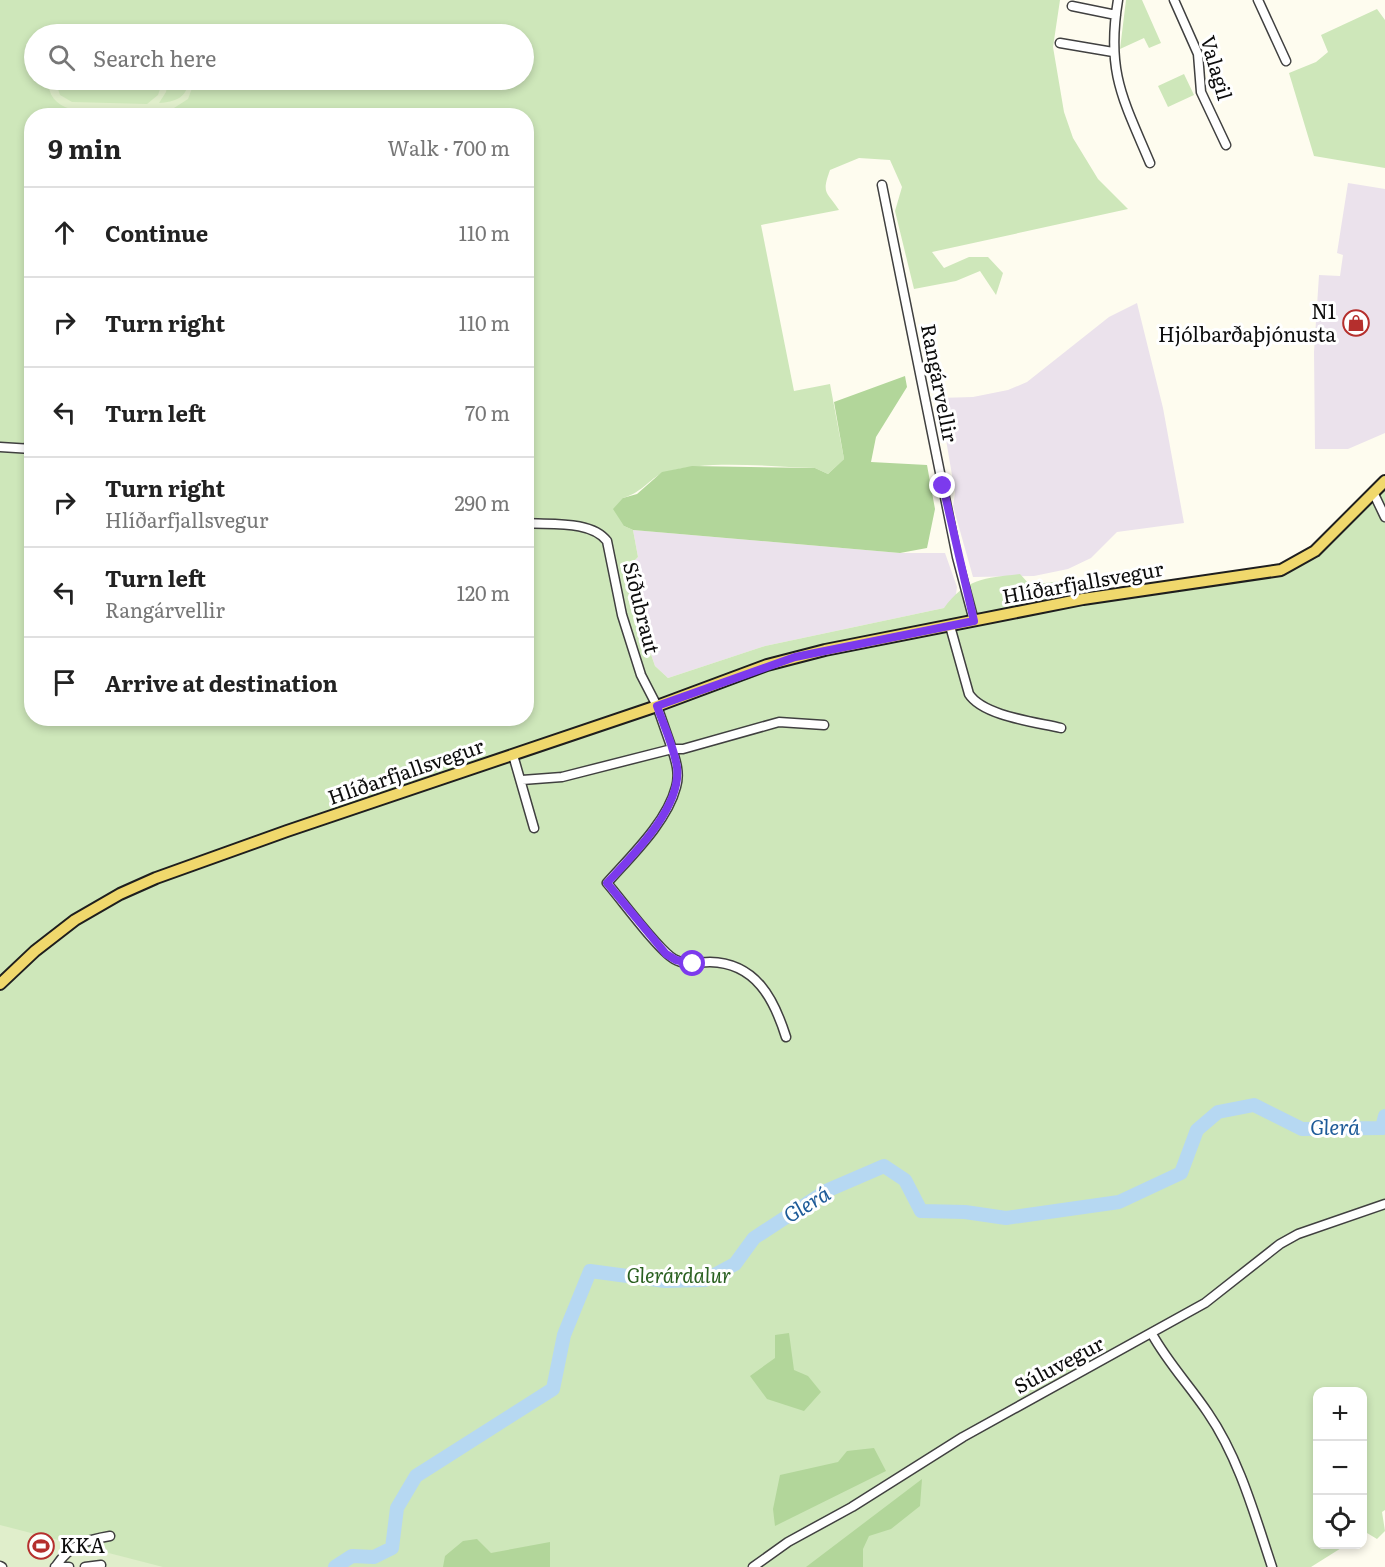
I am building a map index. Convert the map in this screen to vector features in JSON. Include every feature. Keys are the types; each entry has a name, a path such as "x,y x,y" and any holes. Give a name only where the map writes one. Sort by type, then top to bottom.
{"main road":[{"name":"Hlíðarfjallsvegur","path":"0,984 54,936 120,894 203,860 795,657 1131,590 1244,577 1281,570 1315,551 1385,481"}],"street":[{"path":"1118,0 1113,52 1118,85 1150,163"},
{"name":"Valagil","path":"1174,0 1198,54 1201,92 1226,145"},
{"path":"1258,0 1286,61"},
{"path":"1072,6 1116,15"},
{"path":"1060,42 1113,52"},
{"name":"Rangárvellir","path":"882,185 957,557 974,621"},
{"path":"0,447 24,449"},
{"path":"1373,492 1385,517"},
{"name":"Síðubraut","path":"534,524 584,528 600,533 609,546 622,615 641,675 657,706 677,768 677,786 646,840 607,883 671,957 687,963 708,962 731,966 759,982 774,1002 786,1037"},
{"path":"950,626 969,694 976,703 1000,713 1061,728"},
{"path":"522,780 562,777 672,749 683,749 779,722 824,724"},
{"path":"513,754 534,828"},
{"name":"Súluvegur","path":"753,1567 788,1542 852,1507 963,1437 1205,1303 1280,1244 1298,1234 1385,1204"},
{"path":"1152,1334 1181,1380 1208,1413 1225,1442 1272,1567"},
{"path":"56,1567 70,1549 86,1540 110,1536"},
{"path":"85,1567 101,1564"},
{"path":"56,1567 69,1567"}],"shaded area":[{"path":"1348,183 1385,189 1385,433 1348,449 1315,449 1314,352 1319,275 1340,276 1343,255 1337,253"},
{"path":"1137,303 1163,408 1184,523 1117,532 1091,558 1068,569 1034,576 973,577 953,506 955,493 939,398 973,397 1008,390 1027,382 1109,317"},
{"path":"633,530 900,553 945,553 957,587 955,601 944,608 765,646 668,678 655,666 642,628 631,564 638,557"}],"green space":[{"name":"Glerárdalur","path":"0,0 1060,0 1053,47 1064,112 1073,138 1098,179 1128,209 932,252 944,268 969,257 988,257 1003,273 996,295 980,271 956,281 914,289 895,211 902,187 890,160 859,158 830,170 826,189 839,210 761,225 794,391 830,384 844,459 828,474 815,468 759,465 683,468 661,474 636,492 623,498 624,526 633,530 638,557 631,564 642,628 655,666 668,678 765,646 944,608 952,598 969,585 997,577 1020,574 1030,585 1068,580 1077,604 1255,580 1286,572 1331,544 1385,488 1385,1510 1382,1512 1385,1531 1377,1539 1367,1533 1367,1387 1313,1387 1313,1549 1340,1549 1311,1567 0,1567"},
{"path":"1126,0 1142,0 1161,43 1149,48 1144,38 1120,49"},
{"path":"1377,9 1385,20 1385,168 1314,156 1289,73 1316,62 1328,52 1321,35"},
{"path":"1184,74 1194,95 1168,107 1158,86"},
{"path":"49,90 58,90 60,95 72,102 147,104 158,95 160,90 166,90 159,103 170,102 179,98 186,90 191,90 188,99 174,108 68,108 54,99"},
{"path":"905,376 907,387 876,437 871,462 927,465 935,509 927,548 900,553 633,530 624,526 613,509 623,498 637,494 662,472 692,466 815,468 828,474 844,459 834,402"},
{"path":"789,1333 794,1370 808,1376 821,1392 804,1411 767,1399 750,1376 775,1358 775,1335"},
{"path":"874,1448 886,1471 775,1526 773,1509 780,1475 838,1462 847,1451"},
{"path":"922,1479 920,1506 891,1529 869,1536 863,1549 863,1567 806,1567"},
{"name":"KKA","path":"0,1525 163,1567 0,1567"},
{"path":"477,1539 491,1553 550,1542 550,1567 443,1567 445,1556 463,1541"}],"waterway":[{"name":"Glerá","path":"335,1567 352,1556 374,1557 392,1548 397,1508 416,1476 553,1389 564,1335 590,1271 665,1281 705,1280 735,1264 754,1238 826,1191 884,1166 905,1180 921,1211 965,1212 1006,1218 1119,1202 1181,1173 1197,1130 1218,1112 1254,1105 1302,1129 1382,1128 1385,1116"}],"place":[{"name":"N1 Hjólbarðaþjónusta","path":"1356,323"},
{"name":"KKA","path":"41,1546"}],"route":[{"path":"693,964 676,960 666,954 607,883 646,840 677,786 677,768 668,734 657,706 735,676 795,657 974,621 957,557 943,486"}]}
